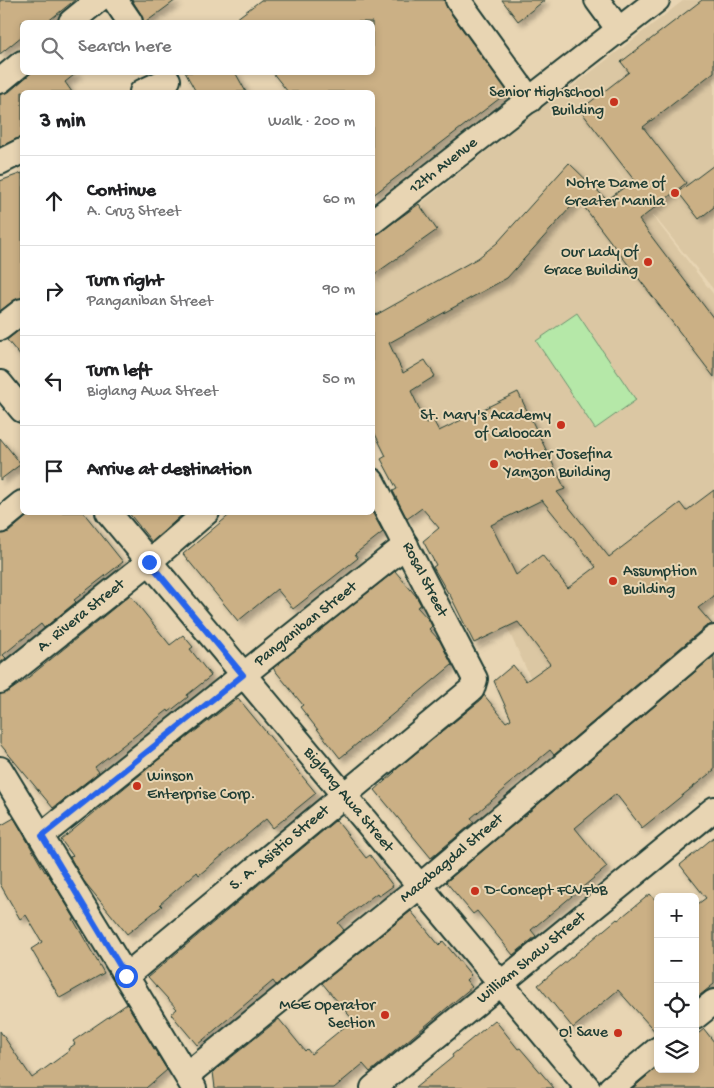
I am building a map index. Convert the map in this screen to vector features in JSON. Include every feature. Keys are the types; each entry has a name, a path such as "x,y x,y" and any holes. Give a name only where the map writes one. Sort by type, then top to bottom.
{"street":[{"path":"73,20 98,0"},
{"path":"115,0 129,20"},
{"path":"458,0 530,100"},
{"path":"597,0 619,30"},
{"name":"12th Avenue","path":"375,220 656,0"},
{"path":"0,81 20,65"},
{"path":"147,90 169,82"},
{"path":"0,162 20,152"},
{"path":"0,328 20,313"},
{"path":"0,383 20,408"},
{"name":"Rosal Street","path":"375,487 475,679"},
{"path":"0,521 20,505"},
{"name":"Biglang Awa Street","path":"110,515 588,1088"},
{"name":"A. Rivera Street","path":"0,681 149,562 203,515"},
{"name":"Panganiban Street","path":"42,836 406,545"},
{"name":"Macabagdal Street","path":"190,1082 714,638"},
{"name":"S. A. Asistio Street","path":"126,976 464,697 472,689 475,679"},
{"path":"0,768 190,1082"},
{"name":"William Shaw Street","path":"372,1088 714,808"},
{"path":"699,1014 714,1002"},
{"path":"610,1088 654,1051"}],"shaded area":[{"name":"St. Mary's Academy of Caloocan","path":"684,0 714,0 714,290 608,159 714,295 714,616 555,731 469,545 375,351 375,240 558,94 560,96"}],"green space":[{"path":"577,313 636,400 595,429 536,341"}],"building":[{"path":"0,0 75,0 50,20 20,20 20,38 0,54"},
{"path":"132,0 176,0 149,20 142,20"},
{"path":"261,0 444,0 447,8 508,92 375,194 375,90 286,90 274,75 375,75 375,20 235,20"},
{"path":"502,0 545,0 518,21"},
{"path":"702,0 714,0 714,72 643,127 686,183 639,220 714,319 714,377 578,199 507,278 389,343 403,373 425,360 435,376 411,391 426,423 433,420 439,431 518,392 565,489 557,492 609,557 680,503 686,511 714,490 714,596 698,608 712,624 705,627 554,755 550,750 504,788 471,818 474,822 431,858 375,790 394,771 481,700 484,695 506,722 511,719 494,681 513,665 526,681 550,664 518,622 474,643 449,593 433,567 436,565 423,541 439,528 422,508 407,519 393,491 397,489 381,459 386,456 375,434 375,313 376,315 478,258 497,243 569,163 607,200 634,180 580,110 629,72 621,62","holes":["542,500 596,567 568,588 542,555 516,575 491,525"]},
{"path":"29,75 74,75 65,82 71,90 20,90 20,138 0,147 0,94 9,92"},
{"path":"187,75 237,75 245,90 195,90"},
{"path":"714,165 714,207 699,219 678,192"},
{"path":"20,174 20,298 14,300 0,311 0,181"},
{"path":"419,204 437,230 375,274 375,236"},
{"path":"20,330 20,356 7,340"},
{"path":"0,438 20,465 0,480"},
{"path":"29,515 85,515 123,562 74,600 76,602 44,628 41,624 3,655 6,658 0,663 0,534 9,532"},
{"path":"130,515 182,515 152,542"},
{"path":"229,515 374,515 383,532 355,554 358,558 293,609 277,589 238,621 183,554"},
{"path":"395,571 416,596 421,605 417,607 429,620 432,626 429,629 440,641 452,665 340,758 300,707 303,705 273,668"},
{"path":"130,595 170,645 183,635 193,647 190,649 211,676 169,712 168,710 95,767 99,772 53,808 0,744 0,694 8,692 24,681"},
{"path":"714,656 714,770 642,828 616,794 575,828 607,867 531,930 536,936 513,955 477,911 473,914 446,882"},
{"path":"238,698 316,793 273,828 266,819 199,875 197,872 160,904 162,906 127,934 83,880 70,857 73,856 61,840 158,760"},
{"path":"14,818 75,919 73,919 104,973 60,998 31,949 42,942 26,915 20,919 0,884 0,826"},
{"path":"336,820 366,858 370,855 393,886 379,896 377,893 338,923 344,930 276,985 273,981 197,1045 171,1014 177,1009 148,977"},
{"path":"714,837 714,984 699,996 699,903 706,898 680,865"},
{"path":"650,894 654,898 654,1030 618,990 573,1028 538,985"},
{"path":"411,911 439,945 443,941 471,975 466,980 472,987 370,1072 363,1064 334,1088 215,1088 213,1072 279,1019 305,1051 307,1049 311,1054 353,1020 322,983"},
{"path":"127,1004 167,1070 146,1088 0,1088 0,1031 32,1078 69,1051 68,1049 75,1044 73,1041"},
{"path":"495,1020 518,1049 520,1048 554,1088 415,1088 453,1057 452,1055"},
{"path":"704,1029 714,1042 714,1088 633,1088 654,1070 654,1073 699,1073 699,1033"}],"place":[{"name":"Senior Highschool Building","path":"614,102"},
{"name":"Notre Dame of Greater Manila","path":"675,193"},
{"name":"Our Lady Of Grace Building","path":"648,262"},
{"name":"St. Mary's Academy of Caloocan","path":"561,425"},
{"name":"Mother Josefina Yamzon Building","path":"494,464"},
{"name":"Assumption Building","path":"613,581"},
{"name":"Winson Enterprise Corp.","path":"137,786"},
{"name":"D-Concept FCVFbB","path":"475,891"},
{"name":"MGE Operator Section","path":"385,1015"},
{"name":"O! Save","path":"618,1033"}],"route":[{"path":"126,976 42,836 243,675 149,562"}]}
